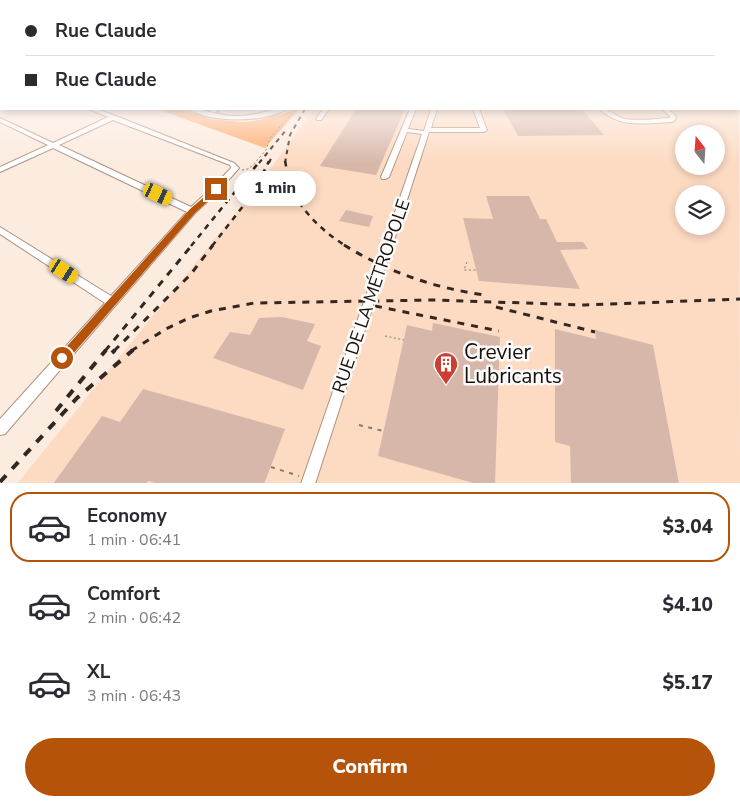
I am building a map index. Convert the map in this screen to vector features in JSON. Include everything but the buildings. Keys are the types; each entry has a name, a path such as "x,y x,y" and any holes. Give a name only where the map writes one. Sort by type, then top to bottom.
{"street":[{"path":"0,170 111,119"},
{"path":"118,119 237,168"},
{"path":"385,178 410,119"},
{"name":"RUE DE LA MÉTROPOLE","path":"309,482 431,119"},
{"path":"405,130 427,132 484,130 480,119"},
{"path":"616,119 621,121 672,119"},
{"path":"0,120 192,211"},
{"path":"0,429 192,211 237,168"},
{"path":"0,230 112,302"}],"path":[{"path":"237,168 248,169 252,167 266,150 272,134 287,119"},
{"path":"464,270 467,262"},
{"path":"460,269 476,270"},
{"path":"385,336 404,340"},
{"path":"358,425 383,430"},
{"path":"271,467 309,482"}],"shaded area":[{"path":"183,119 210,119 243,122 264,119 291,119 265,148"},
{"path":"307,119 739,119 740,483 18,483 257,187"}],"railway":[{"path":"285,162 290,135 299,119"},
{"path":"259,163 287,129"},
{"path":"269,163 272,156"},
{"path":"191,246 260,161"},
{"path":"212,246 254,192 269,161"},
{"path":"285,162 289,182 294,194 306,212 329,234 346,246"},
{"path":"264,177 264,208"},
{"path":"105,351 192,245"},
{"path":"112,353 191,274 213,245"},
{"path":"344,245 377,263 412,278 448,288 485,295"},
{"path":"131,351 166,329 189,318 211,311 254,303 432,300 585,305 740,299"},
{"path":"375,306 499,331"},
{"path":"496,307 595,332"},
{"path":"56,411 106,350"},
{"path":"0,482 77,398 133,350"}],"place":[{"name":"Crevier Lubricants","path":"446,385"}],"route":[{"path":"62,358 192,211 216,189"}]}
